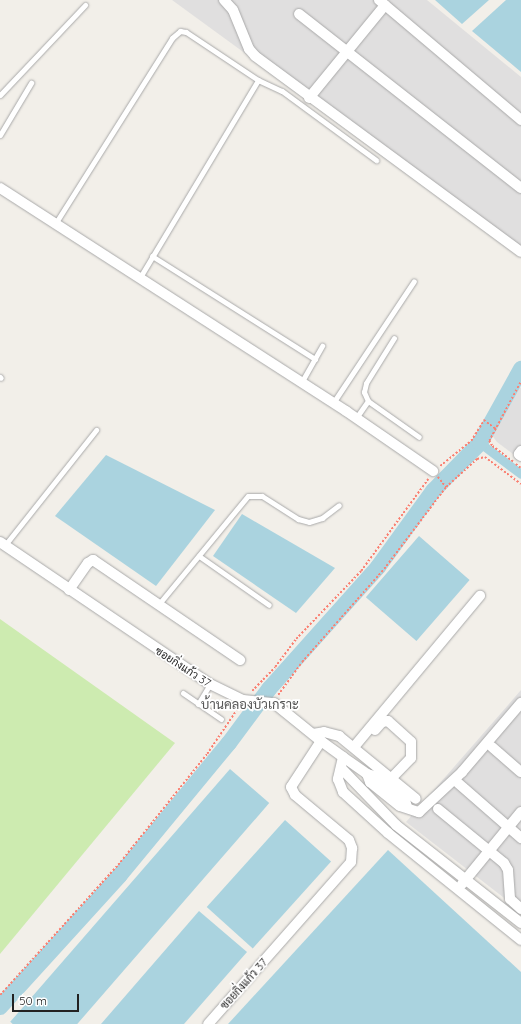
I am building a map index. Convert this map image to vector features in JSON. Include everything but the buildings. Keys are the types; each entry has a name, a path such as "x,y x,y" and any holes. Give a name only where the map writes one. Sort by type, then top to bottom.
{"street":[{"path":"224,0 233,10 249,49 255,56 309,98 521,252"},
{"path":"309,98 382,3 521,120"},
{"path":"299,14 521,188"},
{"path":"0,188 139,279 333,402 433,471"},
{"path":"521,451 519,454 521,456"},
{"name":"ซอยกิ่งแก้ว 37","path":"3,543 69,590 210,684 243,700 274,703"},
{"path":"69,590 88,563 93,560 157,606 240,660"},
{"path":"356,748 480,596"},
{"path":"274,703 321,741 367,774 376,786 400,806 407,807 415,813 423,810 462,772 521,703"},
{"path":"356,748 382,722 388,721 411,742 413,748 409,762 392,778"},
{"path":"313,734 332,732 356,748 405,800 407,807"},
{"name":"ซอยกิ่งแก้ว 37","path":"208,1024 351,862 352,848 349,840 295,795 291,787 321,741"},
{"path":"492,746 521,772"},
{"path":"343,757 338,785 388,833 521,940"},
{"path":"341,768 396,825 521,923"},
{"path":"367,774 381,774 392,778 416,799"},
{"path":"458,783 521,838"},
{"path":"438,809 504,863 508,870 510,899 521,909"},
{"path":"458,888 521,812"},
{"path":"375,821 383,813"},
{"path":"388,833 396,825"}],"lane":[{"path":"0,95 85,5"},
{"path":"55,224 176,33 186,32 258,80 282,91 376,160"},
{"path":"139,279 258,80"},
{"path":"0,135 30,82"},
{"path":"152,256 314,359"},
{"path":"333,402 414,281"},
{"path":"394,338 366,383 364,392 368,401 419,437"},
{"path":"302,382 322,346"},
{"path":"356,418 368,401"},
{"path":"3,543 96,430"},
{"path":"157,606 248,496 262,496 298,519 309,522 322,518 339,504"},
{"path":"199,556 269,605"},
{"path":"198,704 210,684"},
{"path":"183,693 221,719"}],"path":[{"path":"521,381 489,440 492,446 521,468"},
{"path":"0,995 118,865 207,754 243,700 361,571 433,471 471,441 484,420 496,429"},
{"path":"274,703 281,688 384,569 446,487 477,459 485,458 521,484"},
{"path":"433,471 446,487"}],"shaded area":[{"path":"172,0 427,0 521,77 521,254"},
{"path":"519,386 521,388 521,460 497,442 491,434"},
{"path":"521,690 521,911 406,822"}],"green space":[{"path":"0,619 175,743 0,954"}],"water":[{"path":"435,0 489,0 462,24"},
{"path":"506,0 521,0 521,72 472,31"},
{"path":"106,455 215,510 156,586 55,516"},
{"path":"242,514 335,568 296,613 213,556"},
{"path":"419,536 470,580 416,641 366,597"},
{"path":"230,769 269,803 77,1024 13,1024 10,1022"},
{"path":"285,820 331,861 253,948 207,907"},
{"path":"388,850 521,972 521,1024 228,1024"},
{"path":"199,911 247,952 184,1024 101,1024"}],"waterway":[{"path":"0,1007 120,875 229,743 269,689 378,567 433,491 480,443 521,369"},
{"path":"480,443 521,474"}],"district":[{"name":"บ้านคลองบัวเกราะ","path":"250,704"}]}
